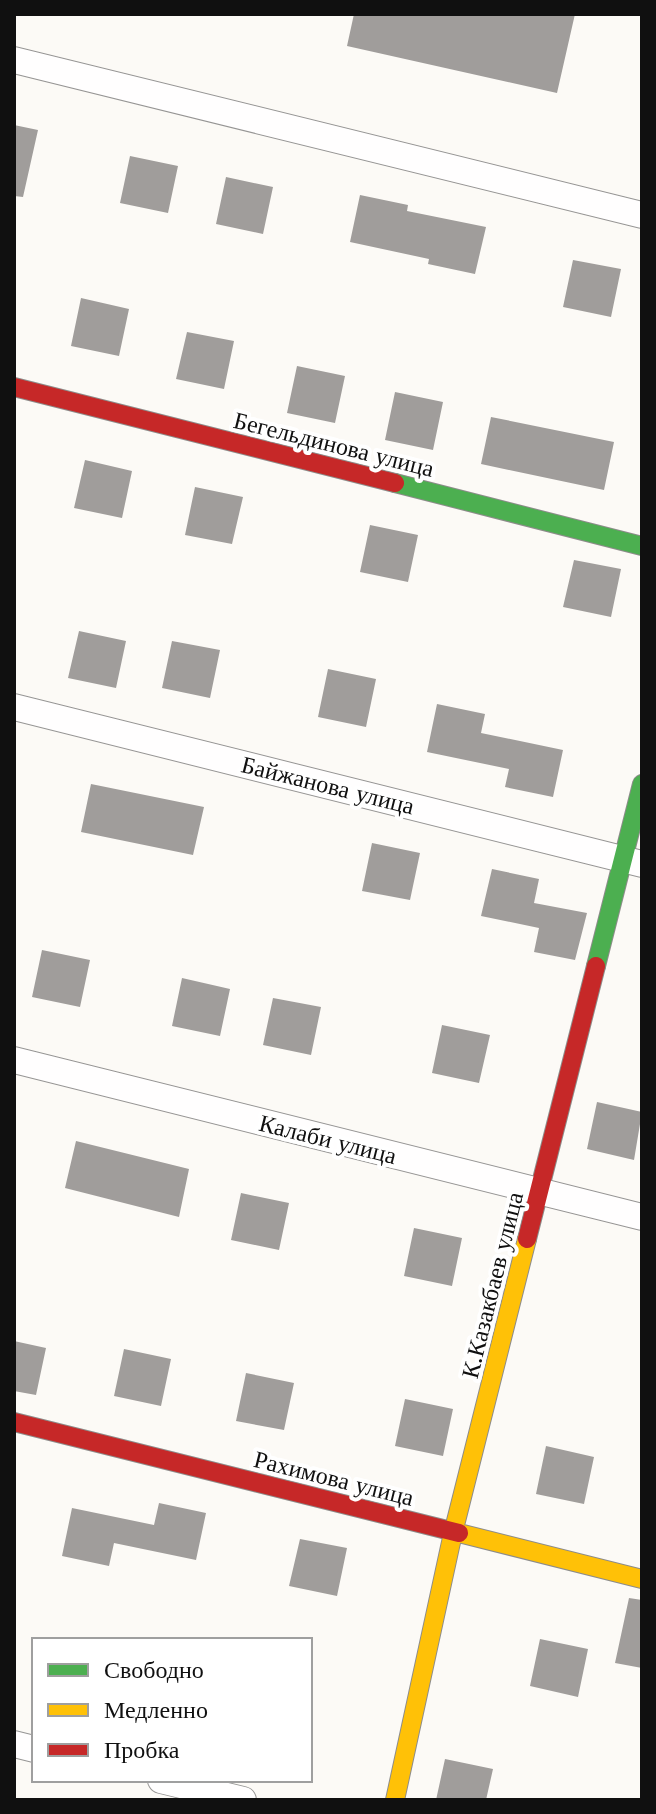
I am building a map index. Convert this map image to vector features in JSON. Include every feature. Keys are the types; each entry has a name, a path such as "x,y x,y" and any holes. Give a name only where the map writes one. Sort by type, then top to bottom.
{"street":[{"path":"14,60 642,215"},
{"name":"Бегельдинова улица","path":"14,387 642,546"},
{"name":"Байжанова улица","path":"14,707 634,862"},
{"name":"К.Казакбаев улица","path":"395,1800 453,1533 540,1192 634,862 642,784"},
{"name":"Калаби улица","path":"14,1060 642,1217"},
{"name":"Рахимова улица","path":"14,1422 642,1579"},
{"path":"169,1782 243,1800"}],"building":[{"path":"354,14 575,14 557,93 347,46"},
{"path":"14,125 38,130 23,197 14,196"},
{"path":"130,156 178,166 168,213 120,203"},
{"path":"226,177 273,187 263,234 216,224"},
{"path":"360,195 408,205 407,211 486,227 475,274 428,264 429,259 350,242"},
{"path":"573,260 621,269 611,317 563,307"},
{"path":"81,298 129,309 119,356 71,346"},
{"path":"187,332 234,341 224,389 176,379"},
{"path":"297,366 345,376 335,423 287,413"},
{"path":"395,392 443,402 433,450 385,440"},
{"path":"491,417 614,442 604,490 481,464"},
{"path":"85,460 132,471 122,518 74,508"},
{"path":"195,487 243,497 232,544 185,535"},
{"path":"370,525 418,535 408,582 360,572"},
{"path":"574,560 621,569 611,617 563,607"},
{"path":"79,631 126,641 116,688 68,678"},
{"path":"172,641 220,650 210,698 162,688"},
{"path":"328,669 376,679 366,727 318,717"},
{"path":"437,704 485,714 481,733 563,750 553,797 505,787 509,769 427,752"},
{"path":"91,784 204,807 193,855 81,832"},
{"path":"372,843 420,853 410,900 362,891"},
{"path":"492,869 539,879 534,903 587,913 575,960 534,952 539,928 481,916"},
{"path":"42,950 90,960 80,1007 32,997"},
{"path":"182,978 230,989 220,1036 172,1026"},
{"path":"273,998 321,1007 311,1055 263,1045"},
{"path":"442,1025 490,1035 479,1083 432,1073"},
{"path":"597,1102 642,1112 634,1160 587,1149"},
{"path":"76,1141 189,1169 179,1217 65,1188"},
{"path":"241,1193 289,1203 279,1250 231,1240"},
{"path":"414,1228 462,1238 452,1286 404,1276"},
{"path":"14,1341 46,1348 36,1395 14,1391"},
{"path":"124,1349 171,1359 161,1406 114,1396"},
{"path":"246,1373 294,1383 284,1430 236,1421"},
{"path":"405,1399 453,1409 443,1456 395,1446"},
{"path":"546,1446 594,1457 584,1504 536,1494"},
{"path":"159,1503 206,1513 196,1560 114,1543 109,1566 62,1556 72,1508 154,1525"},
{"path":"300,1539 347,1548 337,1596 289,1586"},
{"path":"629,1598 642,1600 642,1668 615,1663"},
{"path":"540,1639 588,1649 578,1697 530,1686"},
{"path":"445,1759 493,1769 486,1800 436,1800"}],"traffic: fast":[{"path":"395,483 642,546"},
{"path":"596,966 642,784"}],"traffic: slow":[{"path":"395,1800 453,1533 527,1239"},
{"path":"459,1533 642,1579"}],"traffic: jam":[{"path":"14,387 395,483"},
{"path":"527,1239 596,966"},
{"path":"14,1422 459,1533"}]}
